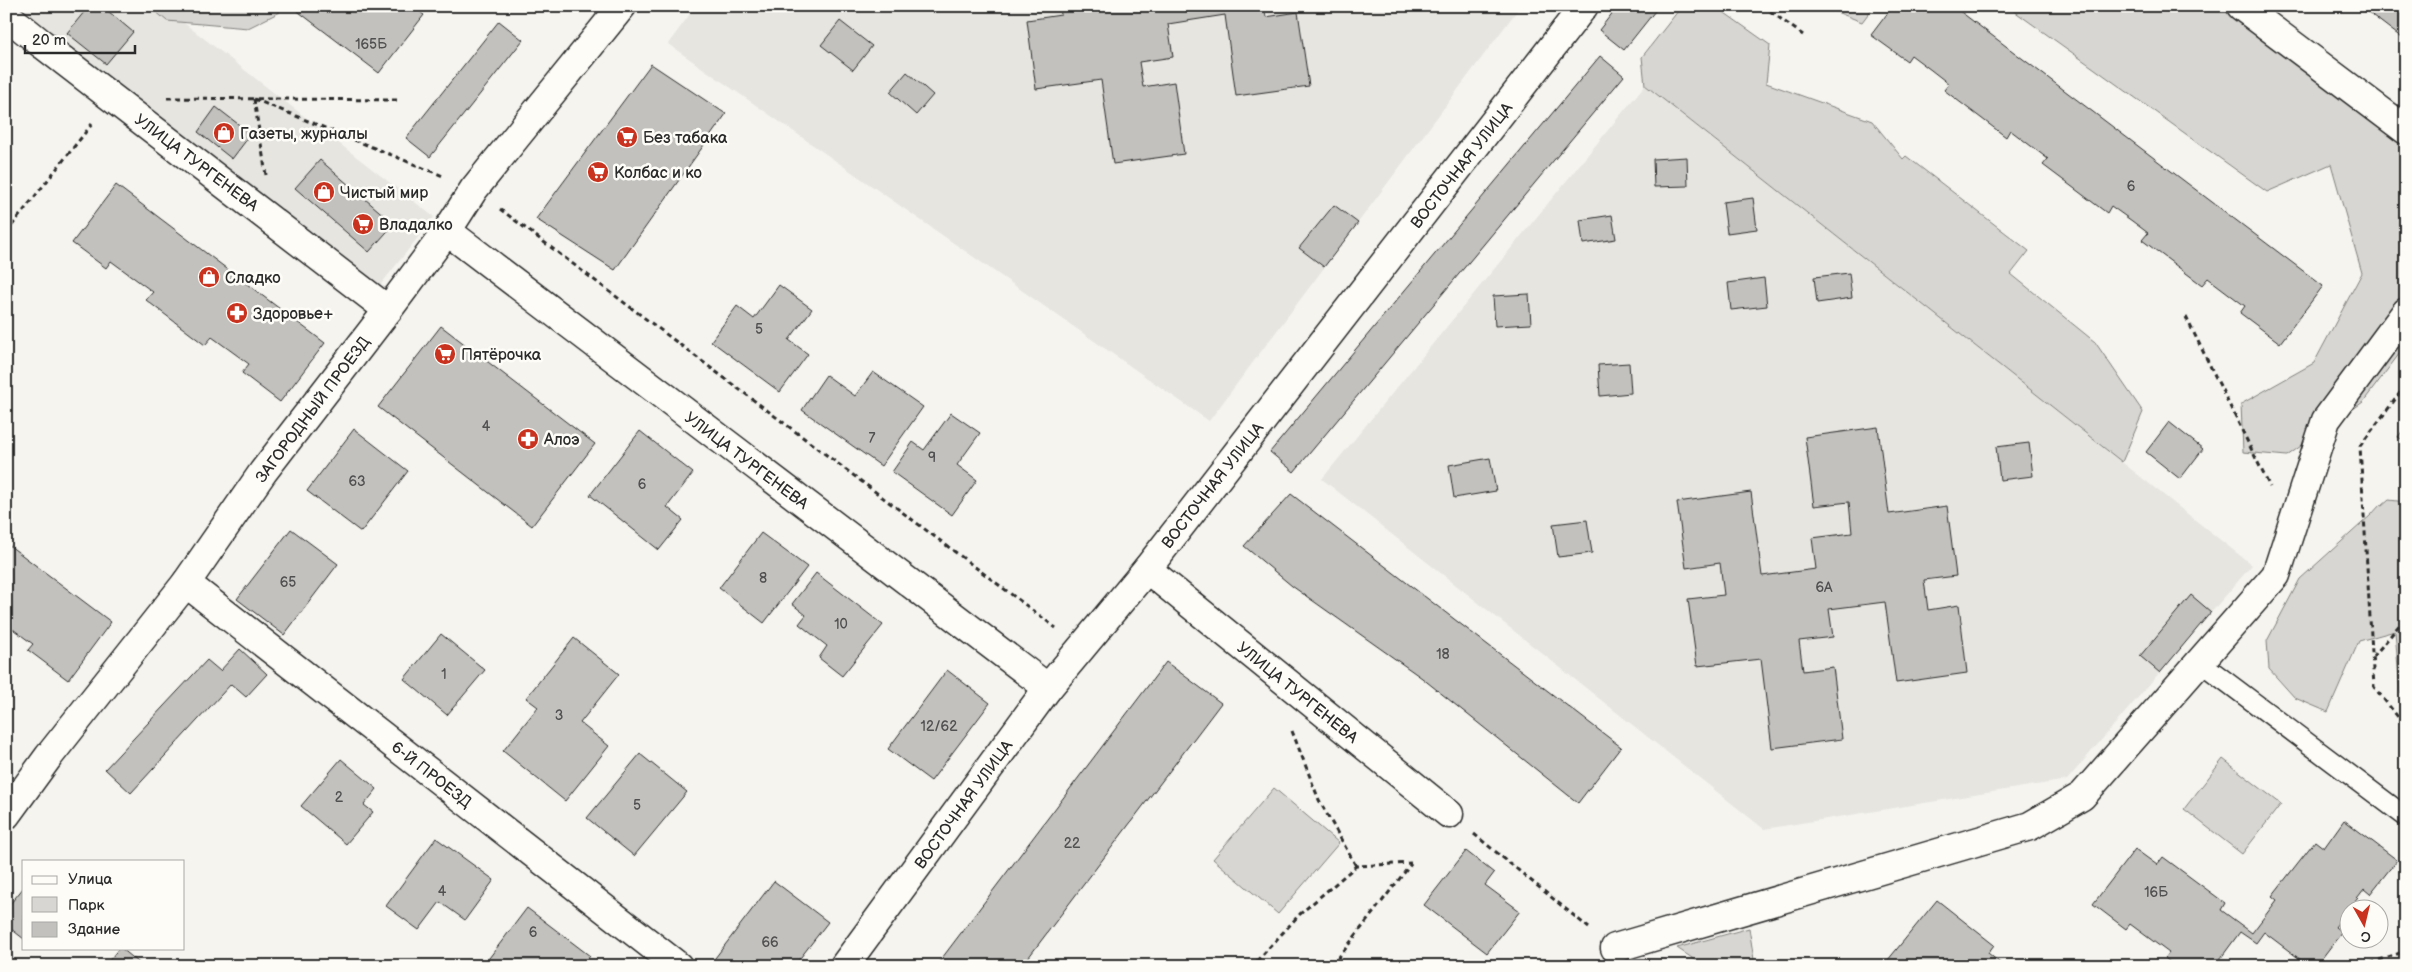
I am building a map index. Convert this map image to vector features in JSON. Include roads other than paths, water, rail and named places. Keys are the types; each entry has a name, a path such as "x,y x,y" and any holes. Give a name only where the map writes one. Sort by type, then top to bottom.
{"street":[{"name":"ЗАГОРОДНЫЙ ПРОЕЗД","path":"6,815 55,749 186,583 263,472 447,231 474,189 622,6"},
{"name":"ВОСТОЧНАЯ УЛИЦА","path":"844,966 1048,688 1147,569 1584,6"},
{"path":"2242,6 2406,130"},
{"name":"УЛИЦА ТУРГЕНЕВА","path":"6,15 388,310"},
{"name":"УЛИЦА ТУРГЕНЕВА","path":"447,231 1048,688"},
{"path":"1615,948 2030,826 2082,796 2276,575 2326,420 2406,312"},
{"name":"УЛИЦА ТУРГЕНЕВА","path":"1147,569 1449,814"},
{"name":"6-Й ПРОЕЗД","path":"186,583 678,966"}],"lane":[{"path":"2200,662 2406,817"}],"place":[{"name":"Газеты, журналы","path":"224,133"},
{"name":"Без табака","path":"627,137"},
{"name":"Колбас и ко","path":"598,172"},
{"name":"Чистый мир","path":"324,192"},
{"name":"Владалко","path":"363,224"},
{"name":"Сладко","path":"209,277"},
{"name":"Здоровье+","path":"237,313"},
{"name":"Пятёрочка","path":"445,354"},
{"name":"Алоэ","path":"528,439"}]}
